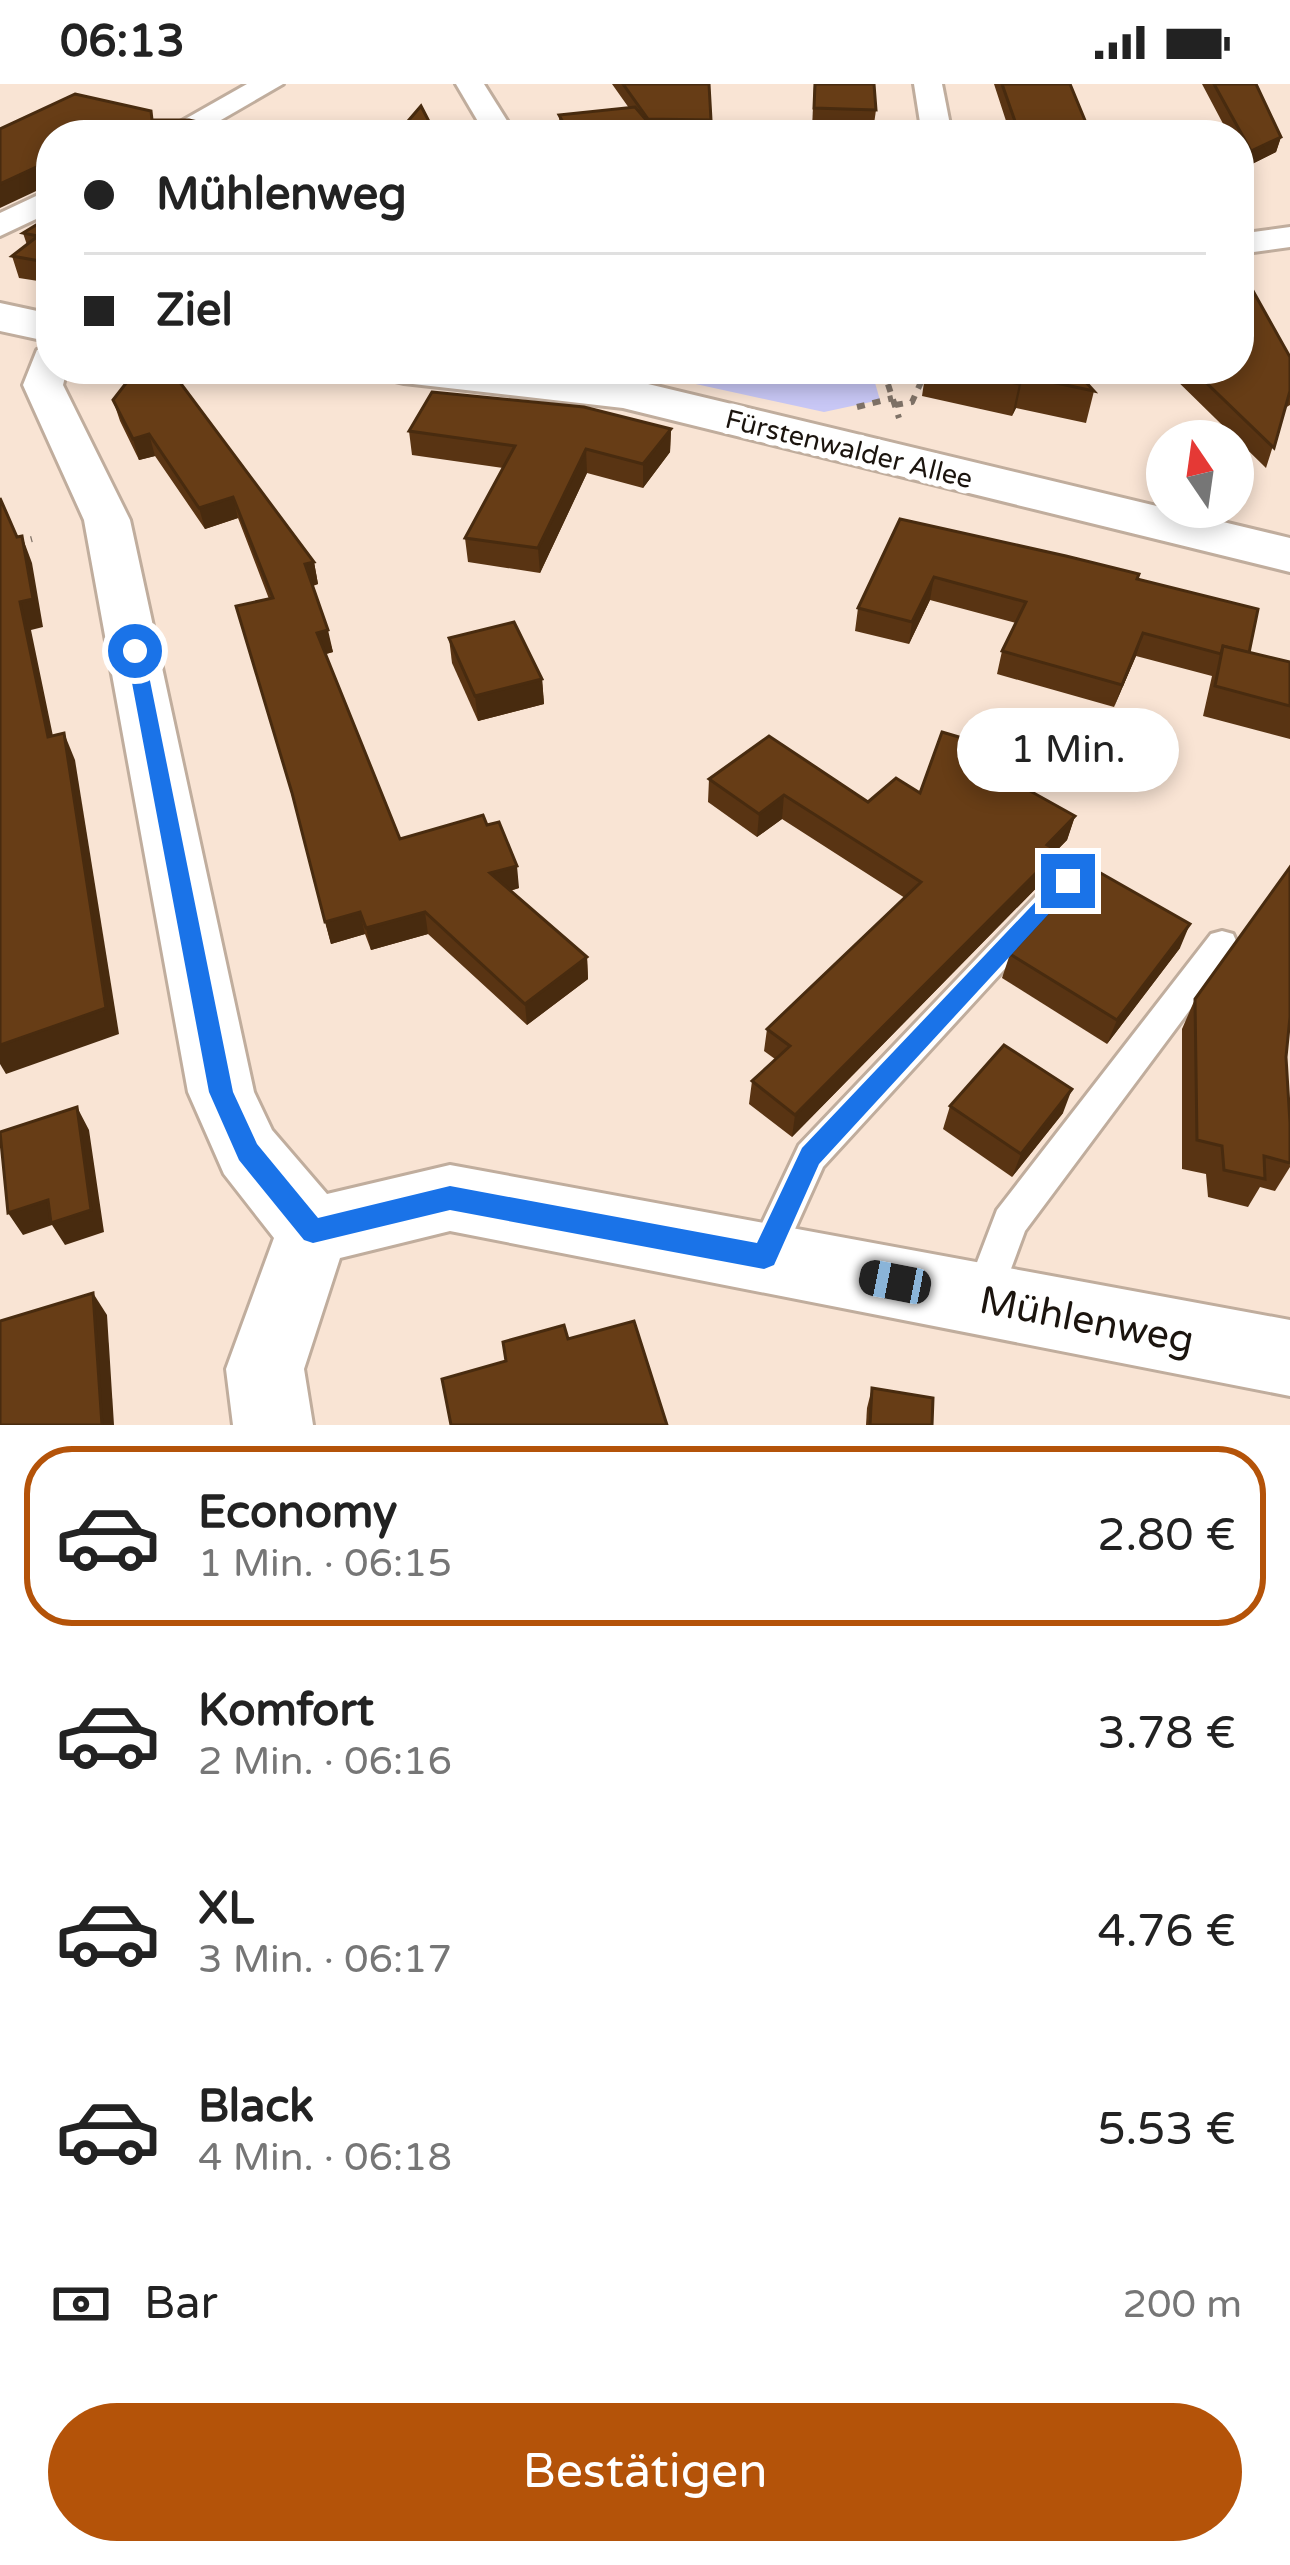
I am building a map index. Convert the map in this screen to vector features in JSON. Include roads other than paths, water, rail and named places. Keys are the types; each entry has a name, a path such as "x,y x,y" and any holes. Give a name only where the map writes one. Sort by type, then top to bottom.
{"main road":[{"path":"0,317 36,340"},
{"name":"Fürstenwalder Allee","path":"635,384 1290,555"}],"street":[{"path":"201,120 269,84"},
{"path":"470,84 491,120"},
{"path":"928,84 934,120"},
{"path":"0,226 36,207"},
{"path":"1254,242 1290,237"},
{"path":"0,383 36,359"},
{"path":"43,384 111,539 221,1092 248,1152 313,1231 265,1370 273,1425"},
{"name":"Mühlenweg","path":"313,1231 450,1198 1290,1358"}],"lane":[{"path":"764,1256 811,1156 1068,881"},
{"path":"982,1299 1010,1222 1222,944"}]}
